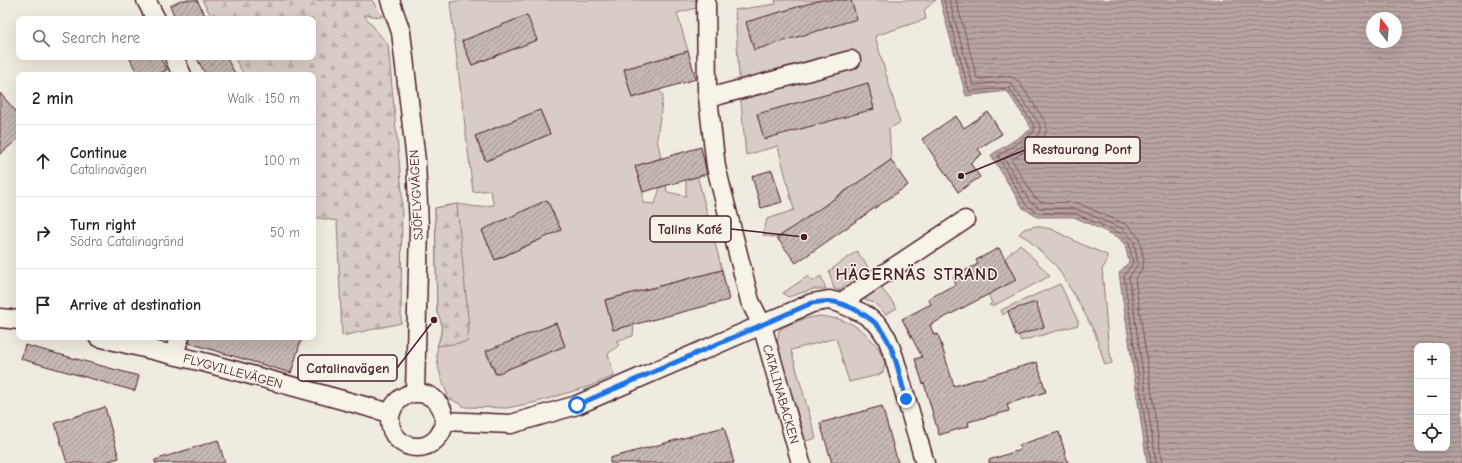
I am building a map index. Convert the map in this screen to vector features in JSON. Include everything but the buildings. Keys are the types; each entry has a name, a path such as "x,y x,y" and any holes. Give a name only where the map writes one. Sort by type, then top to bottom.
{"street":[{"path":"146,0 154,16"},
{"name":"SJÖFLYGVÄGEN","path":"390,0 401,32 416,161 419,227 415,393"},
{"name":"CATALINABACKEN","path":"706,0 708,98 716,167 750,301 762,325 801,463"},
{"path":"175,60 181,72"},
{"path":"708,98 851,60"},
{"path":"840,303 965,220"},
{"path":"444,421 511,424 577,405 812,303 829,300 840,303 864,314 878,326 887,338 925,463"},
{"path":"0,318 16,320"},
{"name":"FLYGVILLEVÄGEN","path":"110,340 173,355 390,413"},
{"path":"173,355 179,340"},
{"path":"415,393 424,393 432,397 439,404 443,412 444,421 443,430 438,438 415,455 408,446 401,443 395,437 390,426 390,413 399,399 415,393"}],"green space":[{"path":"202,0 372,0 382,17 364,15 388,45 402,191 401,323 342,336 337,221 316,218 316,72 242,72 236,60 316,60 316,16 211,16"},
{"path":"465,0 699,0 700,7 677,13 688,51 624,69 632,98 659,90 663,95 657,139 661,158 635,166 643,192 643,203 655,204 660,187 666,185 667,192 686,196 686,179 697,175 722,270 605,300 613,330 634,324 633,336 616,341 619,345 608,354 614,376 590,386 537,402 507,408 465,407 449,398 438,363 437,352 441,324 437,313 435,208 457,204 478,207 494,205 490,190 473,192 450,2","holes":["527,15 536,40 472,65 462,41","540,110 550,134 485,161 475,136","547,200 561,230 496,260 482,231","556,323 565,346 495,374 486,352"]},
{"path":"775,0 936,0 924,10 926,19 875,36 900,123 889,128 891,160 777,238 763,235 767,219 794,210 778,146 746,155 740,92 735,10 776,4"},
{"path":"457,204 469,328 467,342 437,346 442,329 441,321 437,313 435,208"},
{"path":"1035,226 1051,229 1107,255 1107,262 1102,269 1108,342 1112,363 1105,365 1095,333 1078,301 1057,267 1028,239 1019,234 1024,229"},
{"path":"1020,244 1050,276 993,306 989,305 992,303 988,294 1016,280 1005,258"},
{"path":"857,251 868,267 839,290 834,289 829,271"},
{"path":"808,276 813,281 821,276 826,289 814,289 788,297 783,293"},
{"path":"878,284 897,308 886,314 874,303 861,298"},
{"path":"1060,284 1078,321 1078,325 1021,341 1008,311 1003,315 1001,310"},
{"path":"820,316 839,319 852,324 865,333 878,347 885,363 883,372 878,375 849,382 836,338 791,350 816,438 806,441 777,346 779,330 799,321"}],"water":[{"path":"940,0 1462,0 1462,463 1147,463 1119,273 1129,262 1125,245 1118,237 1074,217 1037,217 1023,208 991,155 1032,129 1007,91 966,96"}],"place":[{"name":"Restaurang Pont","path":"961,176"},
{"name":"Talins Kafé","path":"804,237"},
{"name":"Catalinavägen","path":"434,320"}],"district":[{"name":"HÄGERNÄS STRAND","path":"917,274"}],"route":[{"path":"577,405 812,303 829,300 840,303 864,314 878,326 887,338 906,399"}]}
